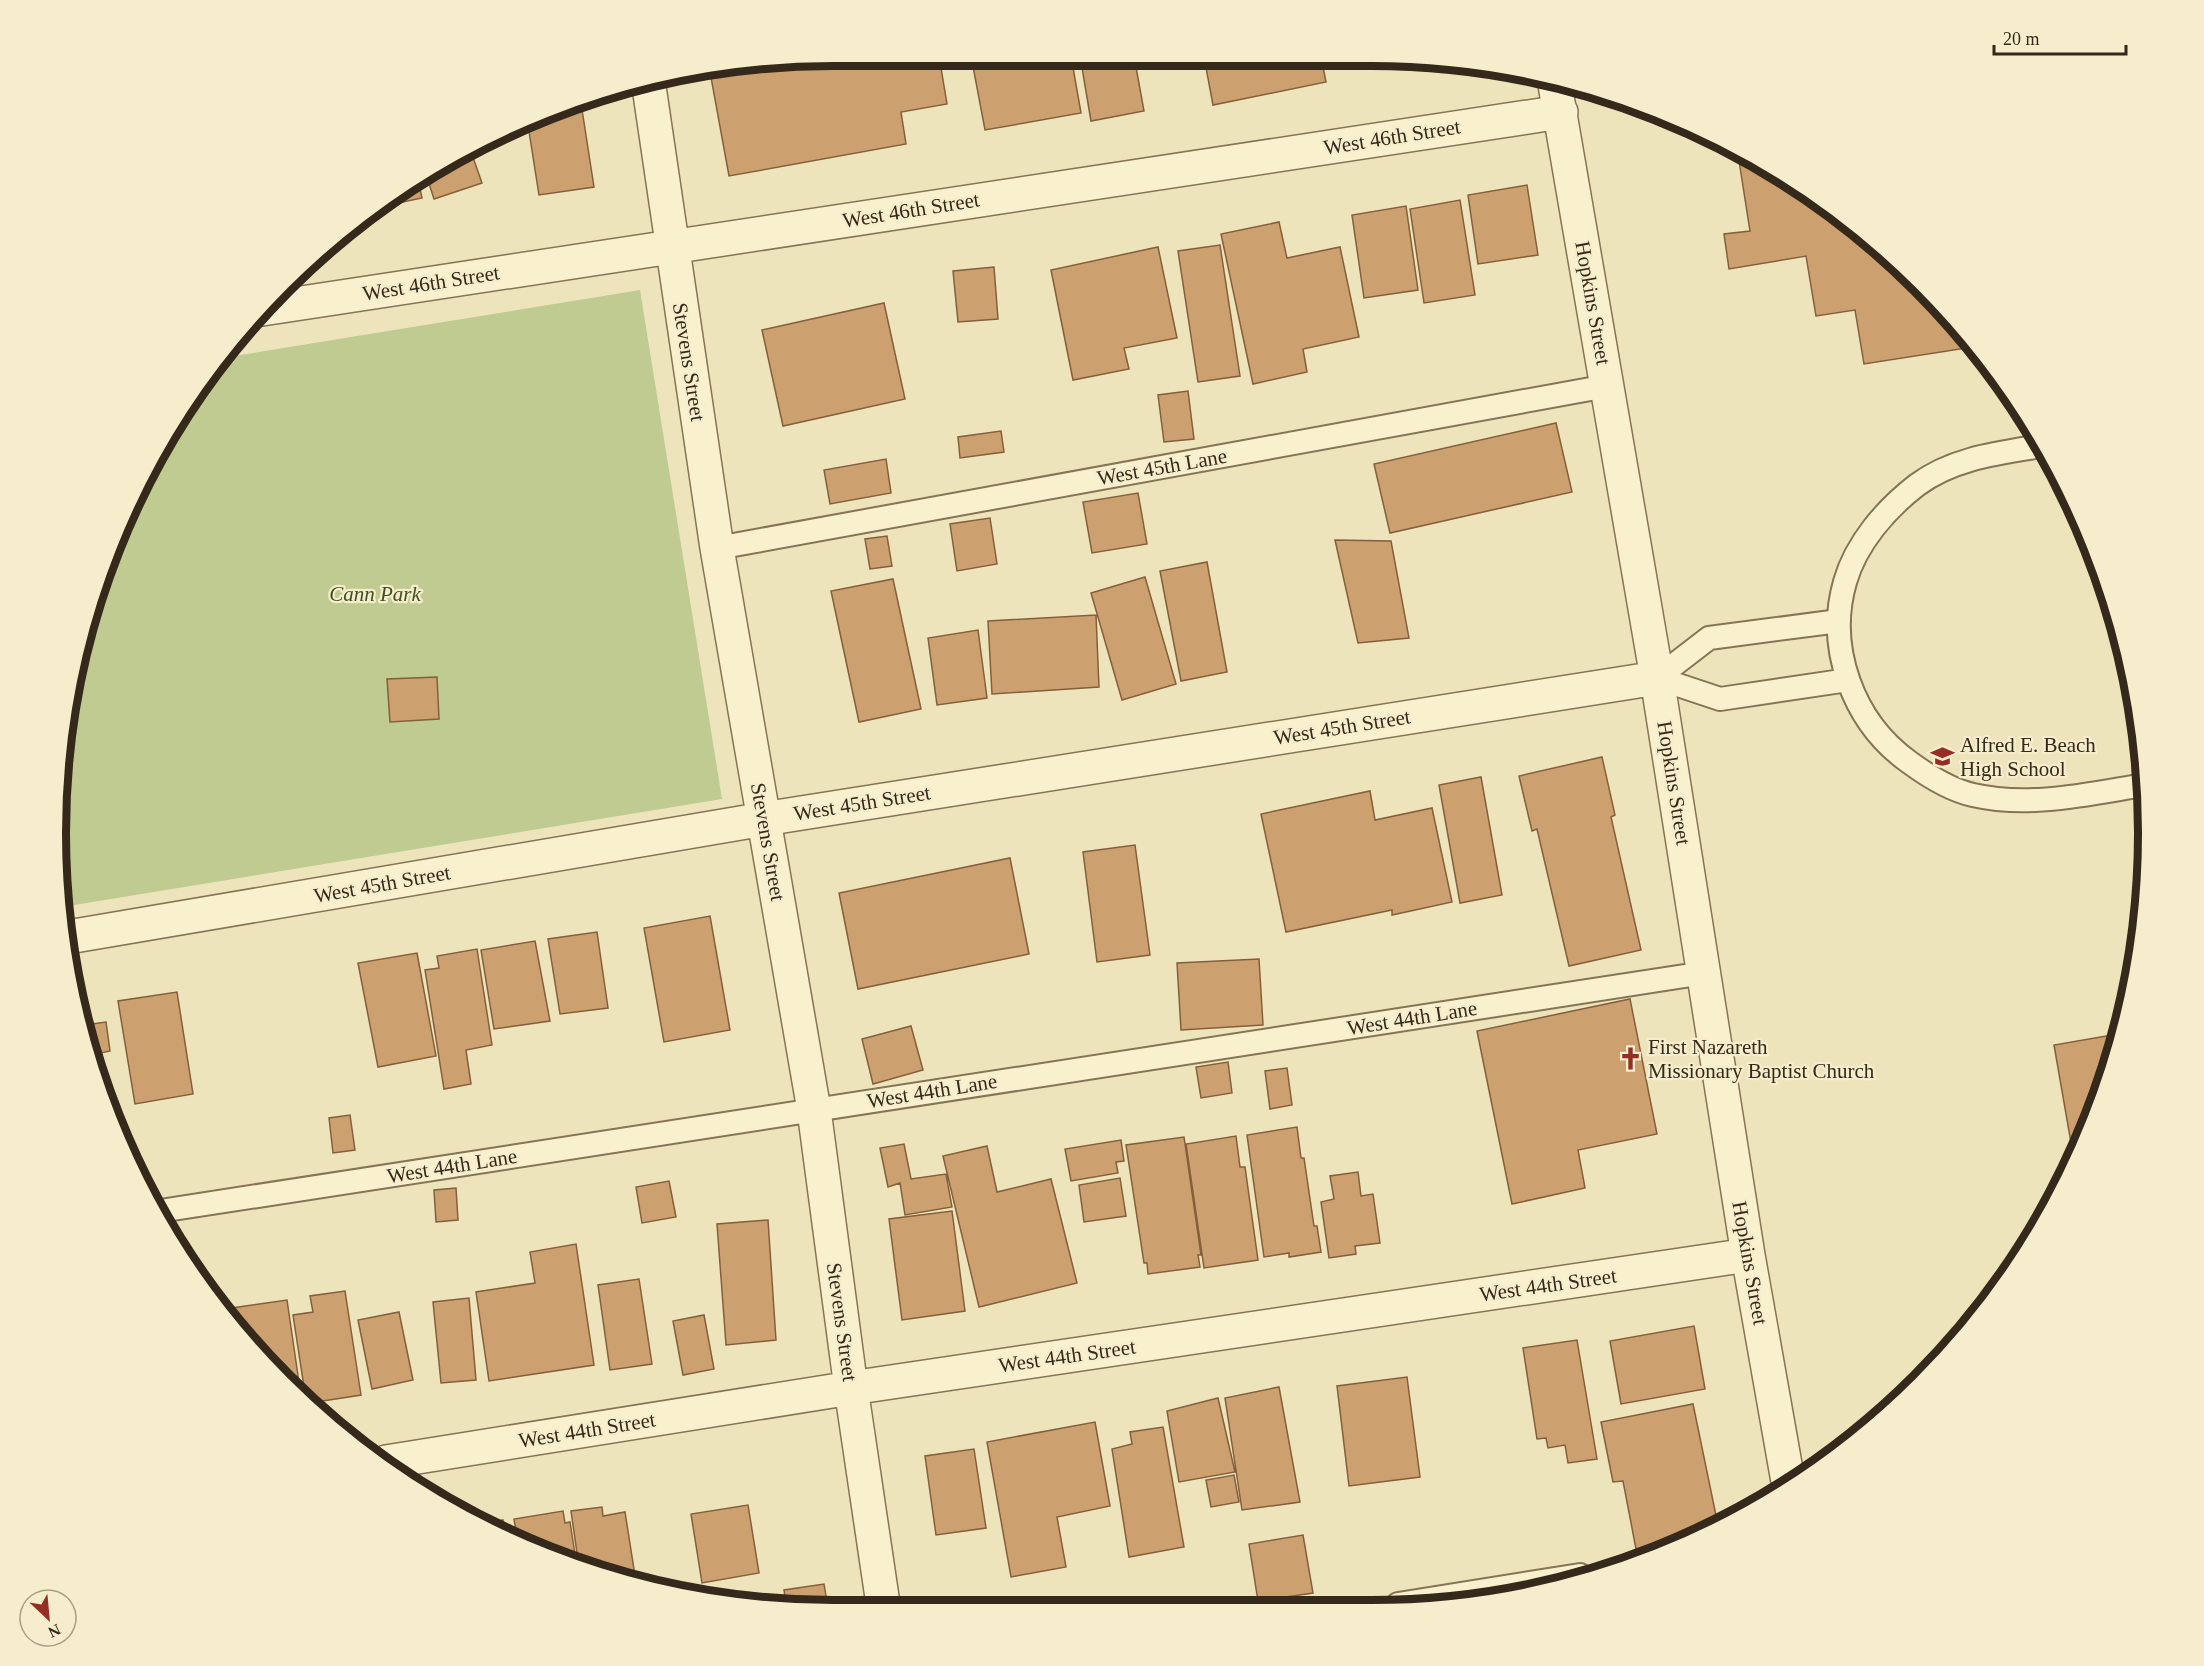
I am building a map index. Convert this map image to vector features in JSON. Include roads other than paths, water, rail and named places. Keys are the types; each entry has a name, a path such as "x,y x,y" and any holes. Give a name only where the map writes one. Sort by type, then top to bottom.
{"street":[{"name":"Stevens Street","path":"649,89 717,548 814,1110 851,1389 883,1600"},
{"name":"Hopkins Street","path":"1556,89 1657,678 1748,1255 1787,1477"},
{"name":"West 46th Street","path":"276,307 1561,112"},
{"name":"West 45th Street","path":"73,936 764,819 1657,678"},
{"name":"West 44th Street","path":"393,1461 851,1389 1748,1255"}],"lane":[{"name":"West 45th Lane","path":"717,548 1607,386"},
{"path":"2033,447 1985,455 1936,473 1909,492 1883,516 1866,538 1846,580 1839,621 1841,650 1848,680 1860,710 1877,734 1896,753 1945,785 1971,795 1997,800 2027,801 2058,799 2136,786"},
{"path":"1657,678 1709,639 1839,621"},
{"path":"1657,678 1720,699 1848,680"},
{"name":"West 44th Lane","path":"166,1211 1704,973"},
{"path":"1460,1594 1530,1583"}],"place":[{"name":"Alfred E. Beach High School","path":"1942,757"},
{"name":"First Nazareth Missionary Baptist Church","path":"1630,1059"}],"park label":[{"name":"Cann Park","path":"375,594"}]}
